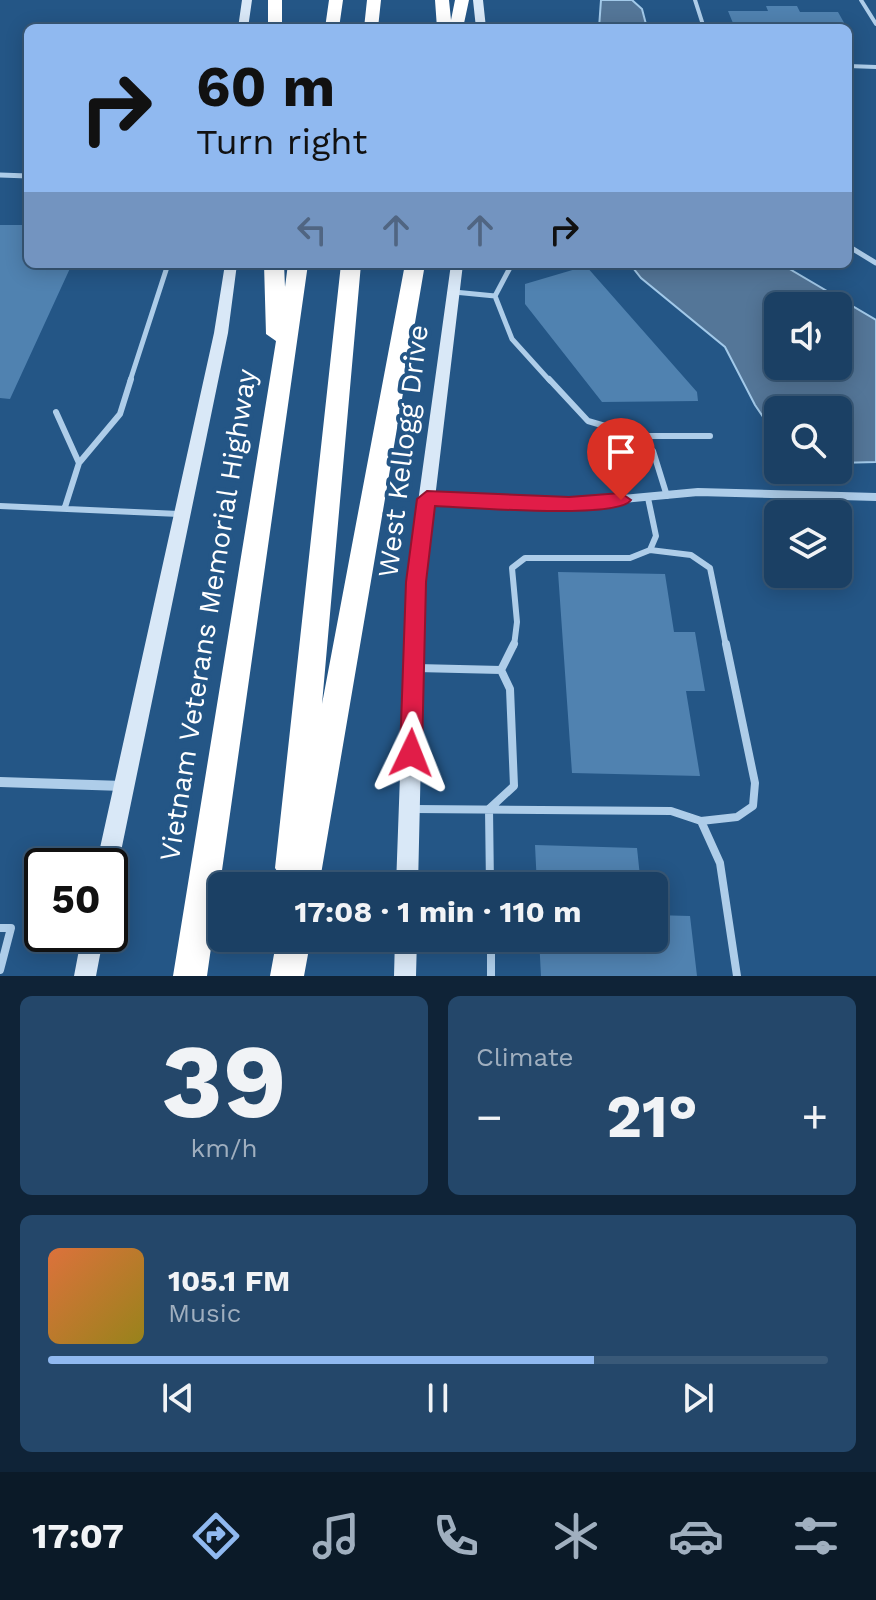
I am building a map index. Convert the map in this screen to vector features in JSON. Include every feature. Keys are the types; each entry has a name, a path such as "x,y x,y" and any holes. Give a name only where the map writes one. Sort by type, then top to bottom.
{"highway":[{"path":"275,0 275,24"},
{"path":"333,24 336,0"},
{"path":"371,24 374,0"},
{"path":"442,0 444,24"},
{"path":"457,24 462,0"},
{"path":"274,268 279,380"},
{"name":"Vietnam Veterans Memorial Highway","path":"190,976 297,268"},
{"path":"291,872 351,268"},
{"path":"306,872 414,268"},
{"path":"284,976 285,952"},
{"path":"284,976 290,952"}],"main road":[{"path":"244,24 247,0"},
{"path":"478,0 481,24"},
{"path":"111,848 221,333 230,268"},
{"name":"West Kellogg Drive","path":"407,872 416,582 456,268"},
{"path":"85,976 90,952"},
{"path":"405,976 406,952"}],"street":[{"path":"427,499 569,504 698,492 876,497"},
{"path":"0,782 124,786"}],"lane":[{"path":"695,0 703,24"},
{"path":"861,0 875,22"},
{"path":"852,66 876,67"},
{"path":"0,175 24,176"},
{"path":"852,248 876,263"},
{"path":"65,507 79,463 120,414 167,268"},
{"path":"510,268 495,296 512,339 588,421 639,436 710,436"},
{"path":"453,292 495,296"},
{"path":"56,412 79,463"},
{"path":"639,436 653,451 667,496"},
{"path":"648,498 656,536 650,550"},
{"path":"0,506 183,514"},
{"path":"409,809 671,811 701,821 737,817 753,806 755,783 710,568 703,559 688,554 650,550 630,558 525,558 512,568 517,642 511,660 501,670 414,668"},
{"path":"490,872 489,809 514,786 510,689 501,670"},
{"path":"701,821 720,863 737,976"},
{"path":"0,928 11,928 0,970"},
{"path":"491,952 491,976"}],"water":[{"path":"601,0 632,0 642,9 646,24 599,24"},
{"path":"633,268 788,268 828,292 764,292 764,380 852,380 852,306 876,320 876,462 852,463 852,396 764,396 764,418 725,347 641,278"}],"building":[{"path":"766,6 797,6 800,12 838,12 845,24 733,24 728,11 768,11"},
{"path":"0,225 24,225 24,268 70,268 10,399 0,398"},
{"path":"588,268 697,392 698,401 602,402 525,304 525,284"},
{"path":"558,572 665,574 674,632 695,632 705,691 686,691 700,776 572,773"},
{"path":"535,845 637,848 640,872 536,872"},
{"path":"668,915 690,916 697,976 541,976 540,952 668,952"}],"route":[{"path":"411,753 416,582 427,499 569,504 621,500"}]}
